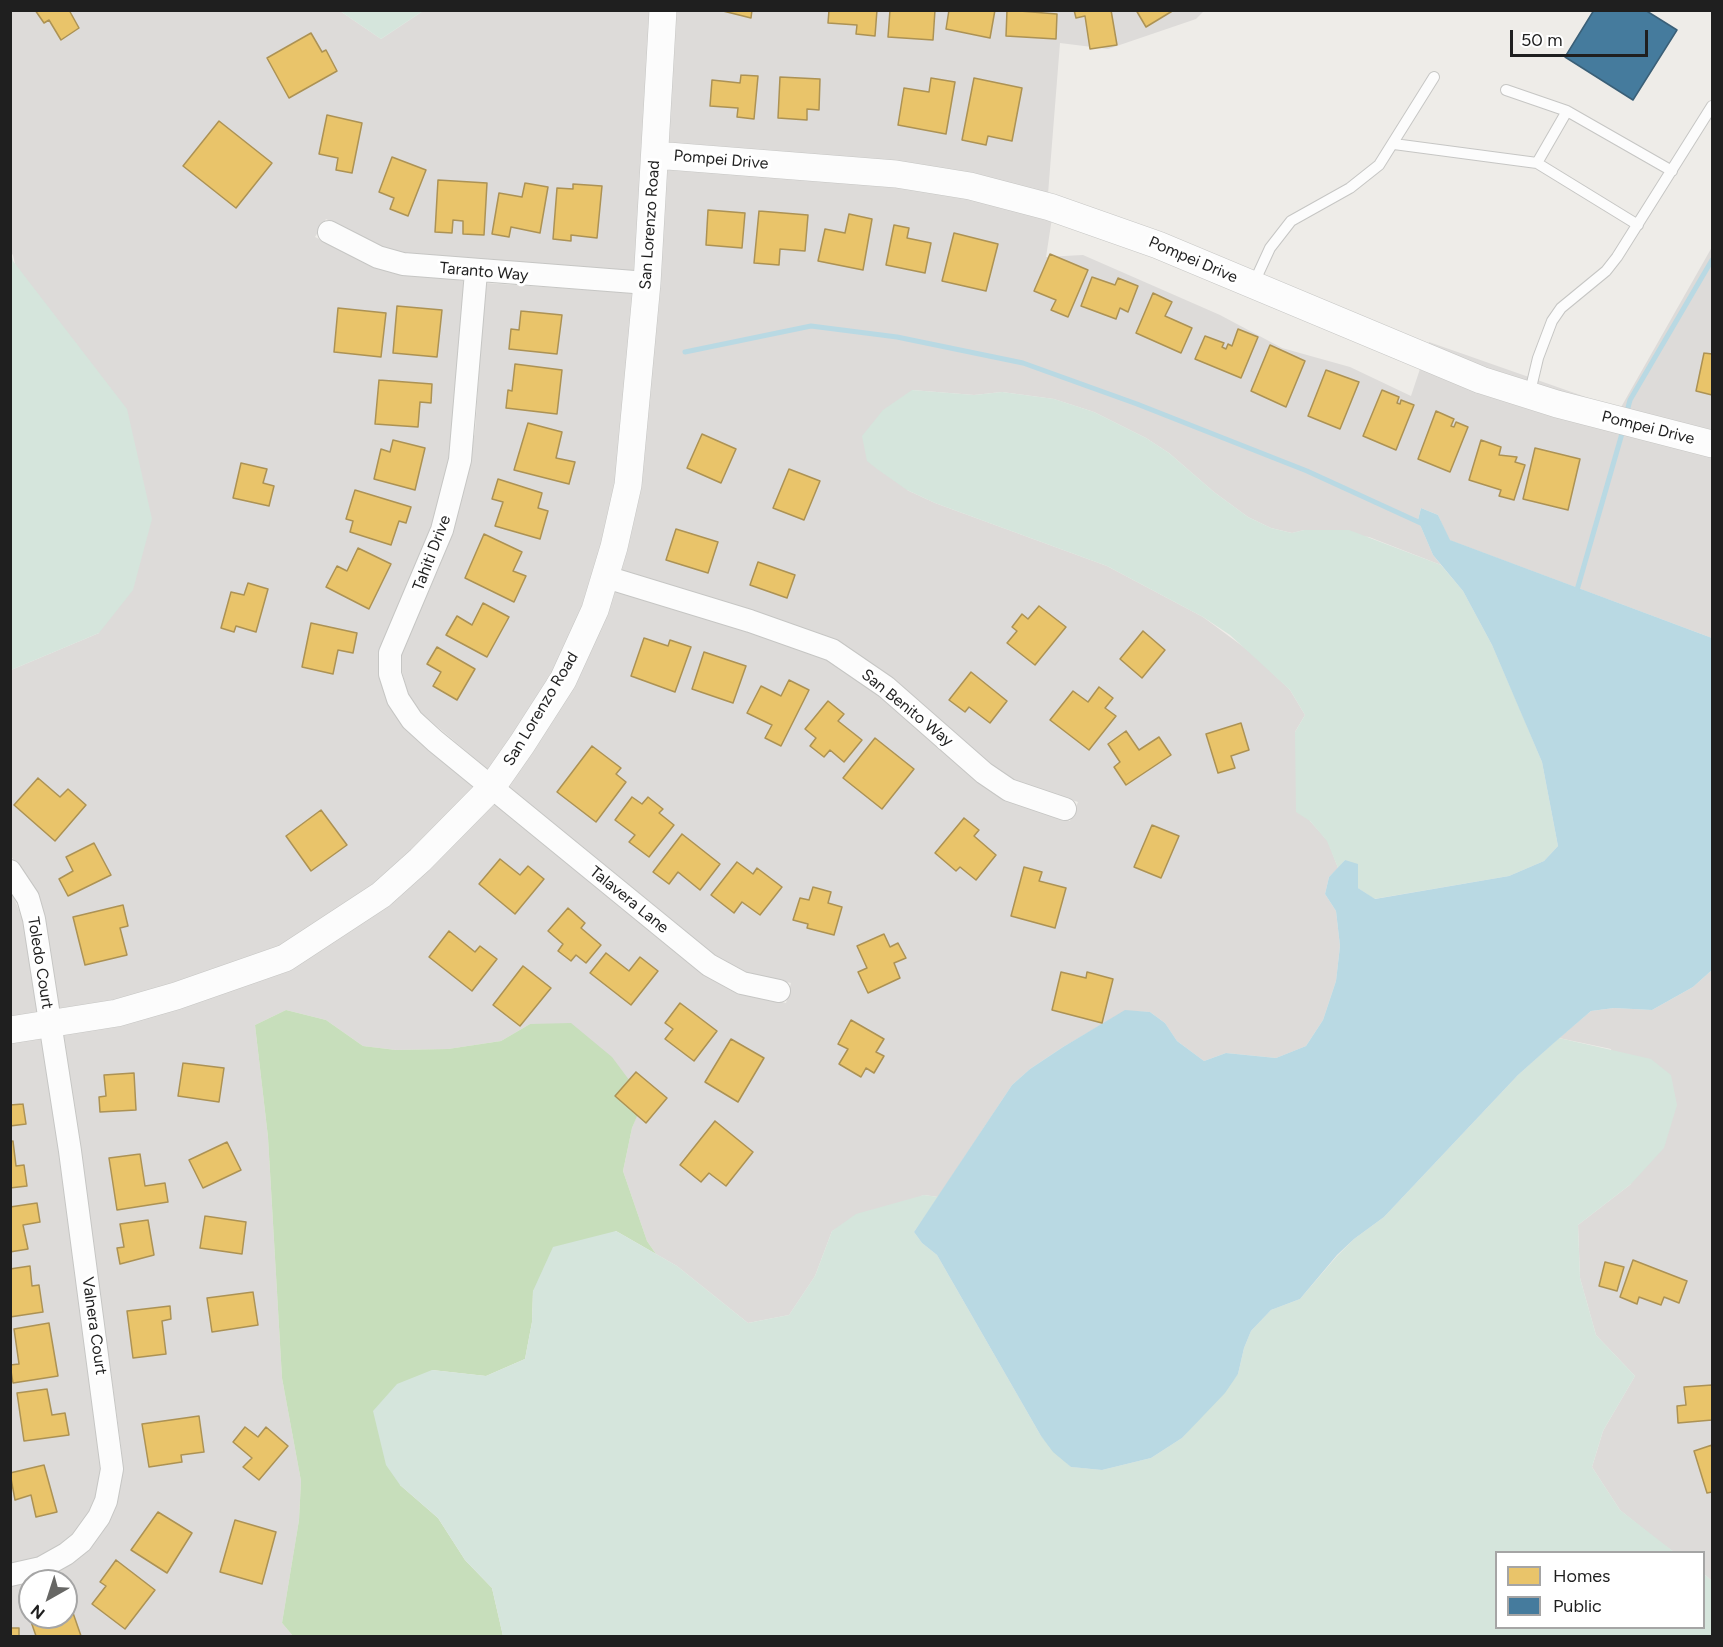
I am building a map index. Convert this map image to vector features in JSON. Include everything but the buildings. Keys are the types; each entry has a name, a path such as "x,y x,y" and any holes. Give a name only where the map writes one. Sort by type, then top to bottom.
{"street":[{"name":"San Lorenzo Road","path":"10,1030 117,1013 176,996 285,958 381,895 459,823 492,787 562,680 595,610 606,577 622,516 633,454 647,283 663,10"},
{"name":"Pompei Drive","path":"655,155 896,174 970,186 1082,216 1481,380 1528,396 1713,444"},
{"name":"Taranto Way","path":"329,232 390,261 476,272 647,283"},
{"name":"Tahiti Drive","path":"476,272 464,432 455,484 439,539 393,644 389,662 390,674 398,699 412,720 492,787"},
{"name":"San Benito Way","path":"606,577 750,621 832,650 886,687 984,773 1009,790 1065,809"},
{"name":"Talavera Lane","path":"492,787 709,965 742,982 778,992"},
{"name":"Toledo Court","path":"10,871 28,898 34,919 50,1024"},
{"name":"Valnera Court","path":"10,1575 40,1568 66,1554 81,1542 99,1517 106,1501 112,1469 73,1174 50,1024"}],"lane":[{"path":"1252,285 1270,248 1291,221 1368,175 1394,144 1434,77"},
{"path":"1506,90 1567,111 1672,171"},
{"path":"1528,396 1538,358 1552,321 1560,308 1606,271 1638,225 1713,106"},
{"path":"1537,163 1567,111"},
{"path":"1394,144 1537,163 1638,225"}],"shaded area":[{"path":"11,11 340,11 381,39 423,11 653,11 638,272 406,254 383,247 326,219 315,237 387,271 465,281 455,431 440,505 412,581 390,705 405,728 477,789 376,887 281,949 116,1003 59,1012 37,893 11,856 11,670 99,633 11,253"},
{"path":"340,11 423,11 381,39"},
{"path":"673,11 1204,11 1196,19 1108,49 1060,43 1048,194 665,145"},
{"path":"664,166 893,184 967,196 1052,218 1046,257 1083,255 1220,315 1282,348 1350,367 1411,396 1421,366 1712,455 1712,638 1449,540 1438,515 1421,508 1418,520 1433,555 1441,565 1369,537 1304,530 1292,533 1271,528 1248,517 1214,492 1169,453 1146,438 1094,412 1054,399 1002,392 974,395 912,390 907,490 935,503 1107,566 1203,617 1253,654 1290,690 1305,715 1295,732 1310,821 1328,841 1338,868 1329,877 1325,894 1336,911 1340,946 1336,981 1323,1020 1306,1046 1276,1058 1226,1053 1204,1061 1177,1041 1165,1023 1150,1012 1125,1011 1063,1047 1030,1069 1012,1085 938,1197 924,1195 832,1231 815,1276 789,1315 748,1323 677,1266 656,1254 647,1241 623,1171 632,1128 643,1100 530,1024 501,1041 448,1049 396,1050 363,1046 326,1020 286,1010 255,1025 268,1137 282,1378 301,1481 299,1520 282,1623 293,1636 11,1636 11,1585 18,1584 18,1629 78,1629 78,1569 50,1569 122,1470 121,1446 80,1148 61,1032 289,967 492,801 703,974 738,992 786,1003 791,983 746,973 716,956 505,784 612,590 746,631 827,660 880,696 1005,800 1070,821 1078,802 1015,781 991,764 893,679 618,570"},
{"path":"1712,247 1712,433 1561,394 1486,370 1428,346 1429,342 1620,409"},
{"path":"11,253 13,261 127,409 152,519 133,590 99,633 11,670"},
{"path":"485,283 636,293 623,453 596,575 569,646 491,772 420,712 408,694 399,660 442,560 465,485 475,431"},
{"path":"912,390 974,395 1002,392 1054,399 1094,412 1146,438 1169,453 1214,492 1248,517 1271,528 1292,533 1304,530 1349,530 1441,565 1463,591 1492,645 1542,762 1558,846 1544,861 1509,876 1374,899 1358,888 1345,860 1338,868 1327,841 1310,821 1296,812 1295,732 1305,715 1290,690 1230,635 1203,617 1107,566 935,503 907,490 877,469 867,461 862,436 883,410"},
{"path":"10,889 24,922 38,1015 10,1020"},
{"path":"1712,970 1712,1581 1705,1575 1705,1551 1673,1551 1658,1541 1620,1510 1592,1467 1603,1431 1635,1376 1596,1335 1580,1278 1578,1225 1631,1184 1611,1049 1559,1038 1591,1011 1614,1008 1652,1010 1693,987"},
{"path":"41,1035 60,1154 102,1470 97,1499 82,1526 61,1546 37,1559 11,1564 11,1040"},
{"path":"1559,1038 1651,1059 1671,1075 1677,1105 1664,1148 1631,1184 1578,1225 1580,1278 1596,1335 1635,1376 1603,1431 1592,1467 1620,1510 1673,1551 1495,1551 1495,1629 1705,1629 1705,1575 1712,1581 1712,1636 503,1636 492,1588 465,1560 438,1518 400,1485 386,1465 373,1411 397,1384 432,1370 486,1376 525,1359 532,1322 533,1291 553,1247 616,1231 677,1266 748,1323 789,1315 815,1276 832,1231 856,1214 924,1195 938,1197 914,1232 922,1243 937,1255 1041,1436 1071,1467 1102,1470 1151,1458 1182,1438 1238,1374 1251,1331 1271,1310 1300,1299 1337,1256 1354,1239 1384,1217 1518,1075"}],"green space":[{"path":"286,1010 326,1020 363,1046 396,1050 448,1049 501,1041 530,1024 571,1023 612,1057 644,1100 632,1128 623,1171 647,1241 656,1254 616,1231 533,1291 532,1322 525,1359 486,1376 432,1370 400,1485 438,1518 465,1560 492,1588 503,1636 293,1636 282,1623 299,1520 301,1481 282,1378 268,1137 255,1025"}],"water":[{"path":"1421,508 1438,515 1450,540 1712,638 1712,970 1693,987 1652,1010 1614,1008 1591,1011 1555,1042 1518,1075 1384,1217 1337,1255 1300,1299 1271,1310 1251,1331 1238,1374 1225,1393 1182,1438 1151,1458 1102,1470 1071,1467 1053,1452 1041,1436 937,1255 922,1243 914,1232 1012,1085 1030,1069 1063,1047 1125,1010 1150,1012 1165,1023 1177,1041 1204,1061 1226,1053 1276,1058 1306,1046 1323,1020 1336,981 1340,946 1336,911 1325,894 1329,877 1345,860 1358,864 1358,888 1375,899 1509,876 1544,861 1558,846 1542,762 1492,645 1463,591 1433,555 1418,520"}],"waterway":[{"path":"1626,415 1630,400 1712,260"},
{"path":"685,352 811,326 897,337 1023,363 1137,404 1307,471 1425,525"},
{"path":"1577,590 1623,430"}]}
